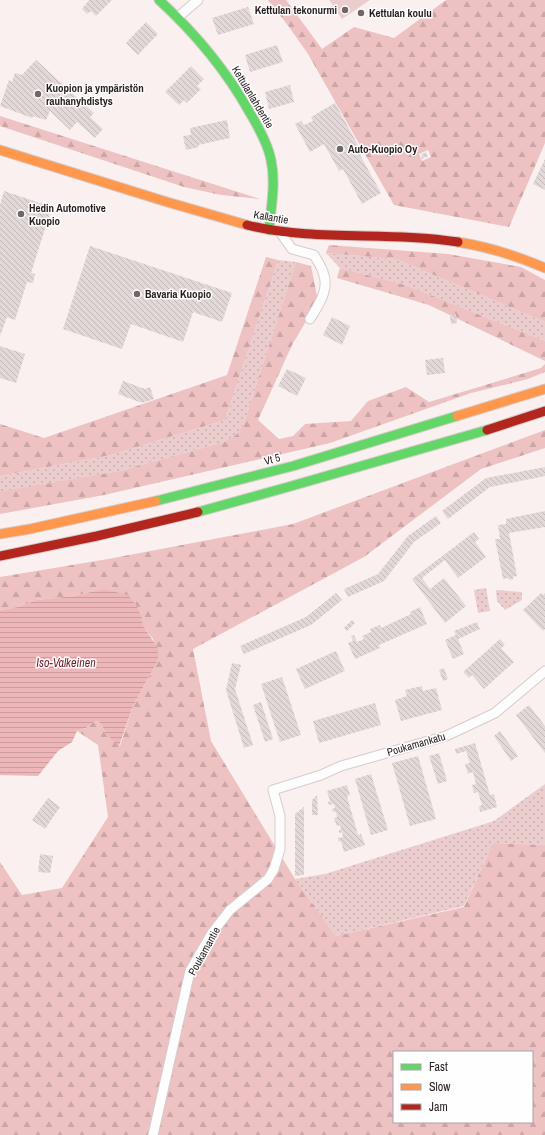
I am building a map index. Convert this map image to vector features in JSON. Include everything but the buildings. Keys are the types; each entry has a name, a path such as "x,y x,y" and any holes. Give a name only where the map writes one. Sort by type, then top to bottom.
{"main road":[{"name":"Kettulanlahdentie","path":"159,0 178,17 223,70 244,102 263,136 272,166 273,192 270,230"},
{"name":"Kallantie","path":"0,150 224,219 270,230 280,232 441,239 478,245 524,258 545,268"},
{"name":"Vt 5","path":"0,534 30,529 174,497 293,466 545,389"},
{"path":"0,556 72,541 218,506 299,484 545,411"}],"street":[{"path":"178,17 198,0"},
{"path":"280,232 292,249 314,255 324,272 326,286 323,296 310,319"},
{"name":"Poukamankatu","path":"272,790 320,775 341,766 446,736 495,712 545,671"},
{"name":"Poukamantie","path":"153,1135 190,971 212,933 230,910 268,879 274,869 280,849 280,816 272,790"}],"shaded area":[{"name":"Kettulan tekonurmi","path":"329,0 370,0 342,19"},
{"path":"326,253 396,259 545,322 545,341 406,285 340,268"},
{"path":"278,260 296,262 244,423 236,435 224,442 119,471 0,493 0,476 111,455 225,420"},
{"path":"486,588 490,611 478,613 474,590"},
{"path":"496,590 522,592 522,600 505,610 497,601"},
{"path":"545,784 545,845 493,843 464,906 336,936 295,879 325,874 494,821"}],"green space":[{"path":"268,0 286,0 322,49 354,27 394,38 446,0 545,0 545,143 509,227 394,205 308,54","holes":["428,150 431,157 422,161 419,154"]},
{"path":"0,116 260,199 221,195 184,187 0,126"},
{"path":"329,245 448,254 521,267 545,280 545,322 396,259 326,253"},
{"path":"266,257 278,260 225,420 111,455 0,476 0,424 44,438 227,375"},
{"path":"296,262 311,266 318,301 292,345 258,420 279,439 293,436 305,424 351,421 368,401 406,387 429,402 541,368 545,364 545,372 528,379 471,393 330,443 104,495 0,514 0,492 119,471 224,442 236,435 244,423"},
{"path":"340,268 406,285 545,341 545,361 429,305 337,278"},
{"path":"545,430 545,448 481,469 364,557 193,649 211,741 295,879 336,936 464,907 493,843 545,845 545,1135 0,1135 0,862 22,895 62,888 108,817 98,745 77,731 98,721 102,725 105,733 120,746 133,706 158,660 153,639 143,625 142,618 103,589 74,596 36,600 18,607 0,610 0,577 108,559 293,524"}],"water":[{"name":"Iso-Valkeinen","path":"103,589 128,595 136,605 142,618 143,625 158,649 158,660 133,706 119,746 105,733 102,725 98,721 77,731 72,742 58,751 38,776 0,775 0,610 18,607 36,600 74,596"}],"traffic: fast":[{"path":"159,0 197,39 220,67 241,97 263,136 270,154 273,177 273,195 269,230"},
{"path":"156,501 293,466 457,416"},
{"path":"198,512 487,430"}],"traffic: slow":[{"path":"0,150 167,202 247,225"},
{"path":"458,242 503,252 545,268"},
{"path":"457,416 545,389"},
{"path":"0,534 30,529 156,501"}],"traffic: jam":[{"path":"247,225 299,233 405,237 458,242"},
{"path":"487,430 545,411"},
{"path":"0,556 97,536 198,512"}],"place":[{"name":"Kettulan tekonurmi","path":"345,10"},
{"name":"Kettulan koulu","path":"361,13"},
{"name":"Kuopion ja ympäristön rauhanyhdistys","path":"38,94"},
{"name":"Auto-Kuopio Oy","path":"340,149"},
{"name":"Hedin Automotive Kuopio","path":"21,214"},
{"name":"Bavaria Kuopio","path":"137,294"}]}
